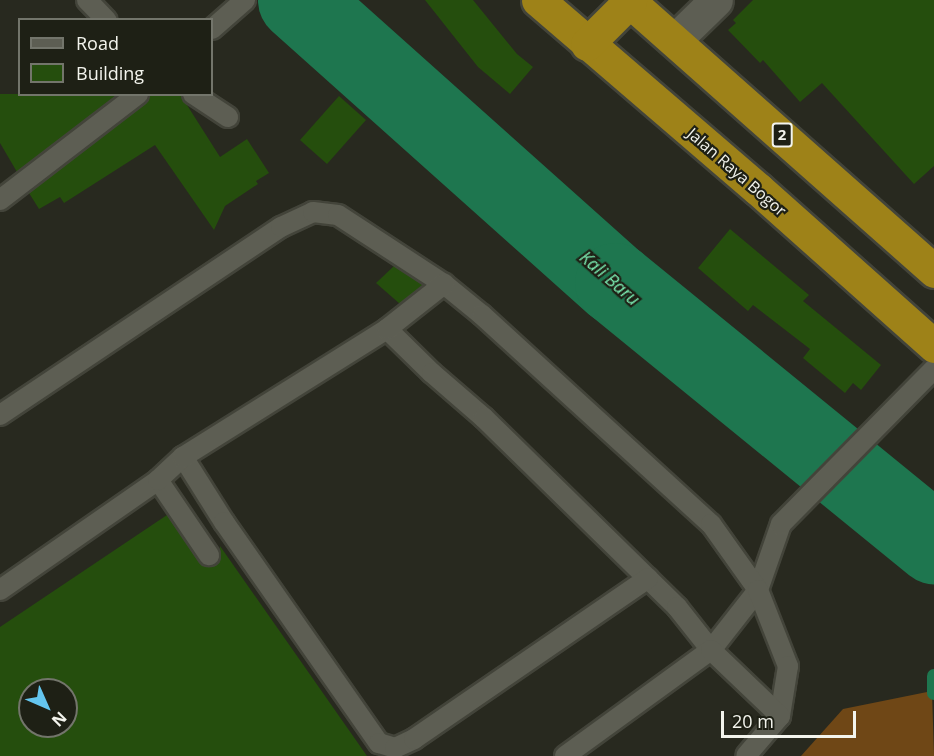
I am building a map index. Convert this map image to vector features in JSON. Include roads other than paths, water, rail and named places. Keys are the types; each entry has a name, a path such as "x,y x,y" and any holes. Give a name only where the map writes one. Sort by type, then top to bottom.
{"highway":[{"name":"Jalan Raya Bogor","path":"538,0 758,189 934,346"},
{"path":"587,44 629,1"},
{"name":"2","path":"629,1 934,272"}],"street":[{"path":"675,40 716,0"}],"lane":[{"path":"87,0 104,18"},
{"path":"213,28 245,0"},
{"path":"0,200 135,96"},
{"path":"196,96 228,117"},
{"path":"0,415 281,227 313,212 338,214 444,284 482,315 711,524 758,590 788,666 780,716 747,756"},
{"path":"0,590 158,480 183,457 387,329 444,284"},
{"path":"387,329 484,418 678,607 711,650 780,716"},
{"path":"566,756 711,650 758,590 781,524 934,369"},
{"path":"183,457 224,522 379,742 395,748 414,739 648,578"},
{"path":"158,480 209,555"}],"waterway":[{"name":"Kali Baru","path":"298,0 615,283 934,543"},
{"path":"934,676 934,693"}]}
